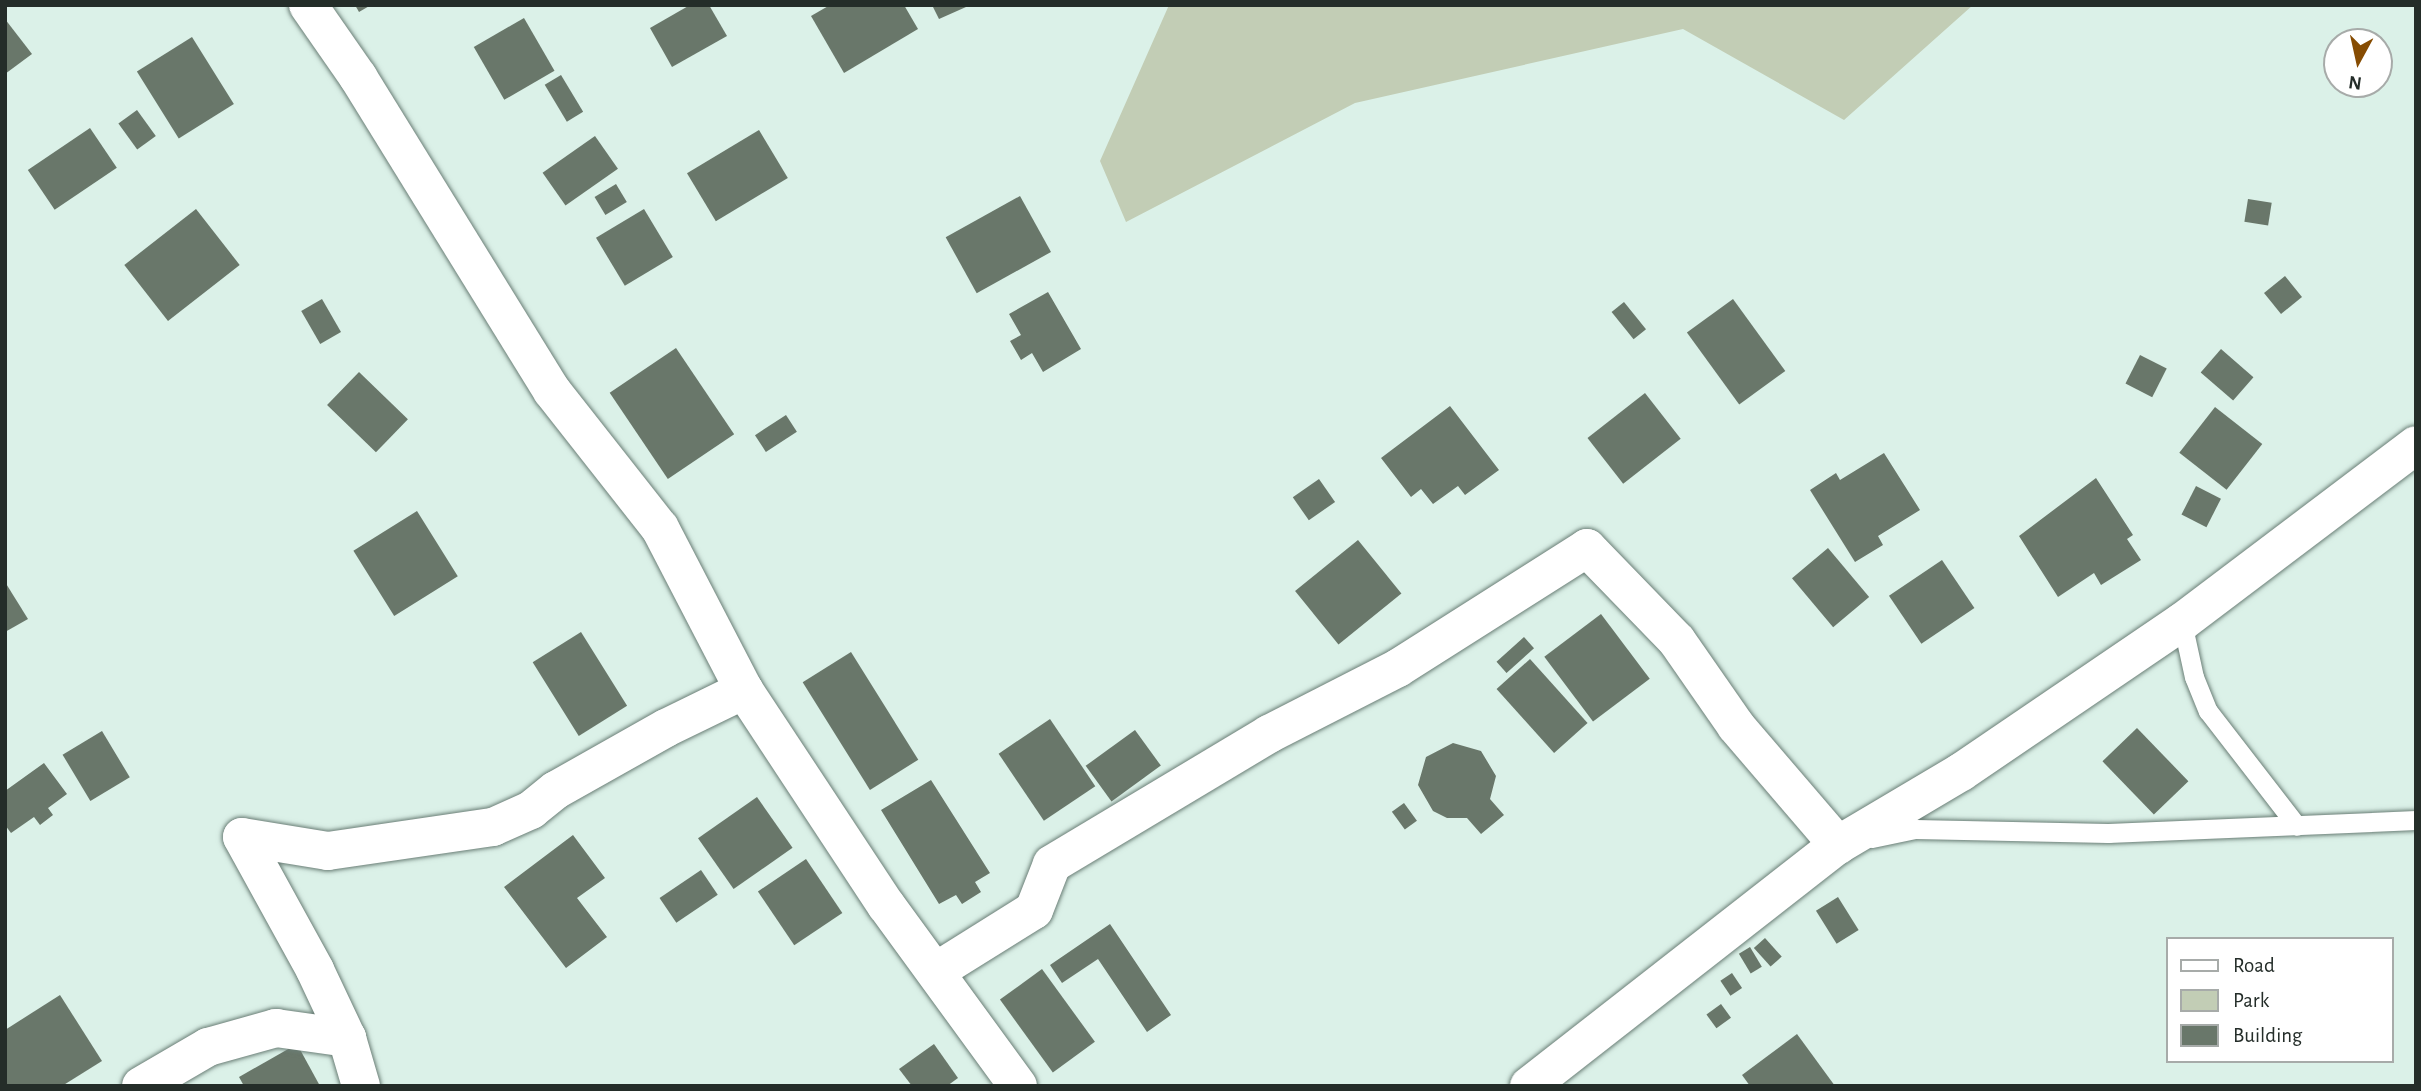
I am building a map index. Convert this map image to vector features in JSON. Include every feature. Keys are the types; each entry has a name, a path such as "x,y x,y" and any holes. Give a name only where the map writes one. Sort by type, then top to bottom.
{"street":[{"path":"308,5 358,77 552,391 660,528 744,690 886,905 937,970 1018,1086"},
{"path":"1529,1086 1838,845 1961,772 2182,622 2416,445"},
{"path":"937,970 1034,910 1052,864 1269,734 1398,668 1587,548 1677,641 1736,726 1838,845"},
{"path":"361,1086 346,1038 242,837 328,851 493,827 531,810 556,790 666,728 744,690"},
{"path":"141,1086 208,1047 276,1028 346,1038"}],"lane":[{"path":"2182,622 2194,677 2208,711 2297,826"},
{"path":"1838,845 1914,829 2108,833 2416,820"}],"green space":[{"path":"1169,5 1973,5 1844,120 1683,29 1355,103 1126,222 1100,161"}],"building":[{"path":"355,5 371,5 359,12"},
{"path":"690,5 709,5 727,36 672,67 650,28"},
{"path":"830,5 904,5 918,29 844,73 811,16"},
{"path":"932,5 965,5 966,7 939,19"},
{"path":"524,18 554,71 504,100 474,47"},
{"path":"5,19 32,54 5,74"},
{"path":"192,37 234,104 179,138 137,71"},
{"path":"561,75 583,112 567,122 545,85"},
{"path":"137,110 156,136 137,149 118,124"},
{"path":"90,128 117,168 55,210 28,170"},
{"path":"759,130 788,178 716,221 687,173"},
{"path":"595,136 618,169 566,205 543,173"},
{"path":"616,184 627,202 605,215 595,197"},
{"path":"1020,196 1051,252 977,293 946,237"},
{"path":"2248,199 2272,203 2268,225 2244,222"},
{"path":"196,209 240,265 168,321 124,265"},
{"path":"644,209 673,257 625,286 596,238"},
{"path":"2285,276 2302,297 2281,314 2264,293"},
{"path":"1048,292 1081,349 1043,372 1032,353 1021,360 1010,341 1021,335 1009,314"},
{"path":"322,299 341,332 320,344 301,311"},
{"path":"1733,299 1785,371 1739,405 1687,333"},
{"path":"1624,302 1646,329 1634,339 1612,312"},
{"path":"676,348 734,434 668,479 610,393"},
{"path":"2221,349 2253,377 2233,401 2201,372"},
{"path":"2140,355 2167,369 2152,397 2125,384"},
{"path":"359,372 408,419 376,452 327,405"},
{"path":"1645,393 1681,439 1623,484 1587,438"},
{"path":"1450,406 1499,470 1465,495 1458,486 1433,504 1421,489 1411,497 1381,458"},
{"path":"2215,407 2262,444 2227,490 2179,453"},
{"path":"786,415 797,432 766,452 755,435"},
{"path":"1884,453 1920,510 1878,536 1883,545 1855,562 1810,490 1836,473 1840,480"},
{"path":"2096,478 2133,535 2127,539 2141,560 2101,585 2094,573 2058,597 2019,536"},
{"path":"1319,479 1335,502 1309,520 1293,497"},
{"path":"2196,486 2221,499 2206,527 2181,515"},
{"path":"417,511 458,576 394,616 353,551"},
{"path":"1358,540 1401,594 1338,645 1295,591"},
{"path":"1828,548 1869,597 1833,627 1792,578"},
{"path":"1942,560 1974,608 1921,644 1889,596"},
{"path":"5,582 28,619 5,632"},
{"path":"1601,614 1650,679 1593,721 1544,657"},
{"path":"581,632 627,706 579,736 533,662"},
{"path":"1524,637 1534,648 1507,673 1497,662"},
{"path":"851,652 918,760 870,790 803,682"},
{"path":"1530,659 1588,723 1554,753 1497,689"},
{"path":"1050,719 1095,786 1044,821 999,754"},
{"path":"2137,728 2188,781 2154,815 2102,761"},
{"path":"1135,730 1161,766 1112,801 1086,766"},
{"path":"102,731 130,777 90,801 63,755"},
{"path":"1453,743 1481,751 1496,776 1490,799 1504,815 1481,834 1467,818 1447,818 1433,811 1418,785 1426,757"},
{"path":"44,763 67,794 48,808 53,815 40,825 34,817 11,833 5,825 5,791"},
{"path":"931,780 990,873 975,882 981,892 962,904 956,895 939,904 881,810"},
{"path":"757,797 793,848 734,889 698,838"},
{"path":"1404,803 1417,821 1405,830 1392,812"},
{"path":"573,835 605,878 577,898 607,937 566,968 504,887"},
{"path":"806,859 842,913 794,945 758,891"},
{"path":"701,870 718,895 676,923 660,898"},
{"path":"1838,897 1859,930 1837,944 1816,911"},
{"path":"1110,924 1171,1015 1147,1032 1098,959 1062,983 1050,965"},
{"path":"1765,938 1782,957 1771,967 1754,948"},
{"path":"1750,947 1762,967 1751,973 1739,954"},
{"path":"1042,969 1095,1042 1053,1072 1000,1000"},
{"path":"1732,973 1742,988 1730,996 1720,981"},
{"path":"60,995 102,1061 62,1086 5,1086 5,1030"},
{"path":"1721,1004 1731,1018 1716,1028 1706,1015"},
{"path":"1797,1034 1835,1086 1750,1086 1742,1075"},
{"path":"297,1044 320,1086 244,1086 239,1077"},
{"path":"934,1044 958,1078 947,1086 912,1086 899,1069"}]}
